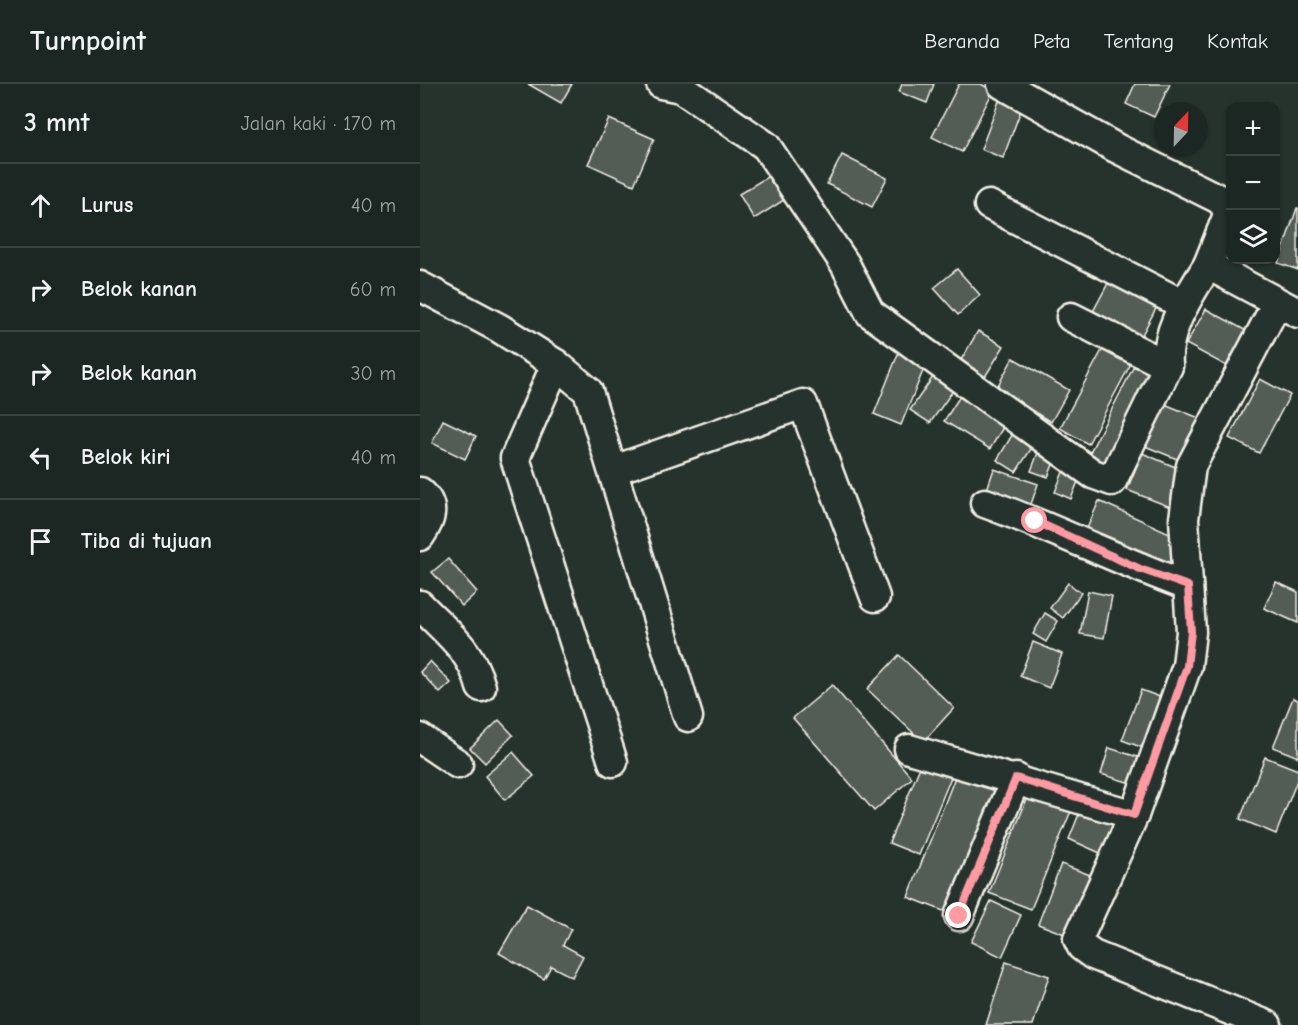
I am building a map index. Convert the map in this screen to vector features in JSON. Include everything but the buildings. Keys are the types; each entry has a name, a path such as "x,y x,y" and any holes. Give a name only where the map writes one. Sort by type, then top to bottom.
{"street":[{"path":"661,84 681,88 766,146 844,264 870,313 1093,474 1112,481 1168,366 1167,346 1184,305 1208,265 1228,215 1219,199 1116,148 1002,84"},
{"path":"989,205 1184,305"},
{"path":"1208,265 1288,308 1191,466 1184,519 1191,632 1187,666 1134,815 1078,939 1082,947 1093,956 1267,1025"},
{"path":"420,286 499,328 556,364 588,391 688,717"},
{"path":"1071,317 1168,366"},
{"path":"556,364 515,458 613,762"},
{"path":"614,470 802,404 875,597"},
{"path":"420,492 427,499 431,510 429,523 420,536"},
{"path":"985,503 1035,521 1140,569 1188,586"},
{"path":"420,605 469,657 474,664 481,687"},
{"path":"420,738 458,764"},
{"path":"909,749 1016,778 1134,815"},
{"path":"959,916 1016,778"}],"route":[{"path":"959,916 1016,778 1134,815 1187,666 1191,632 1188,586 1140,569 1035,521"}]}
